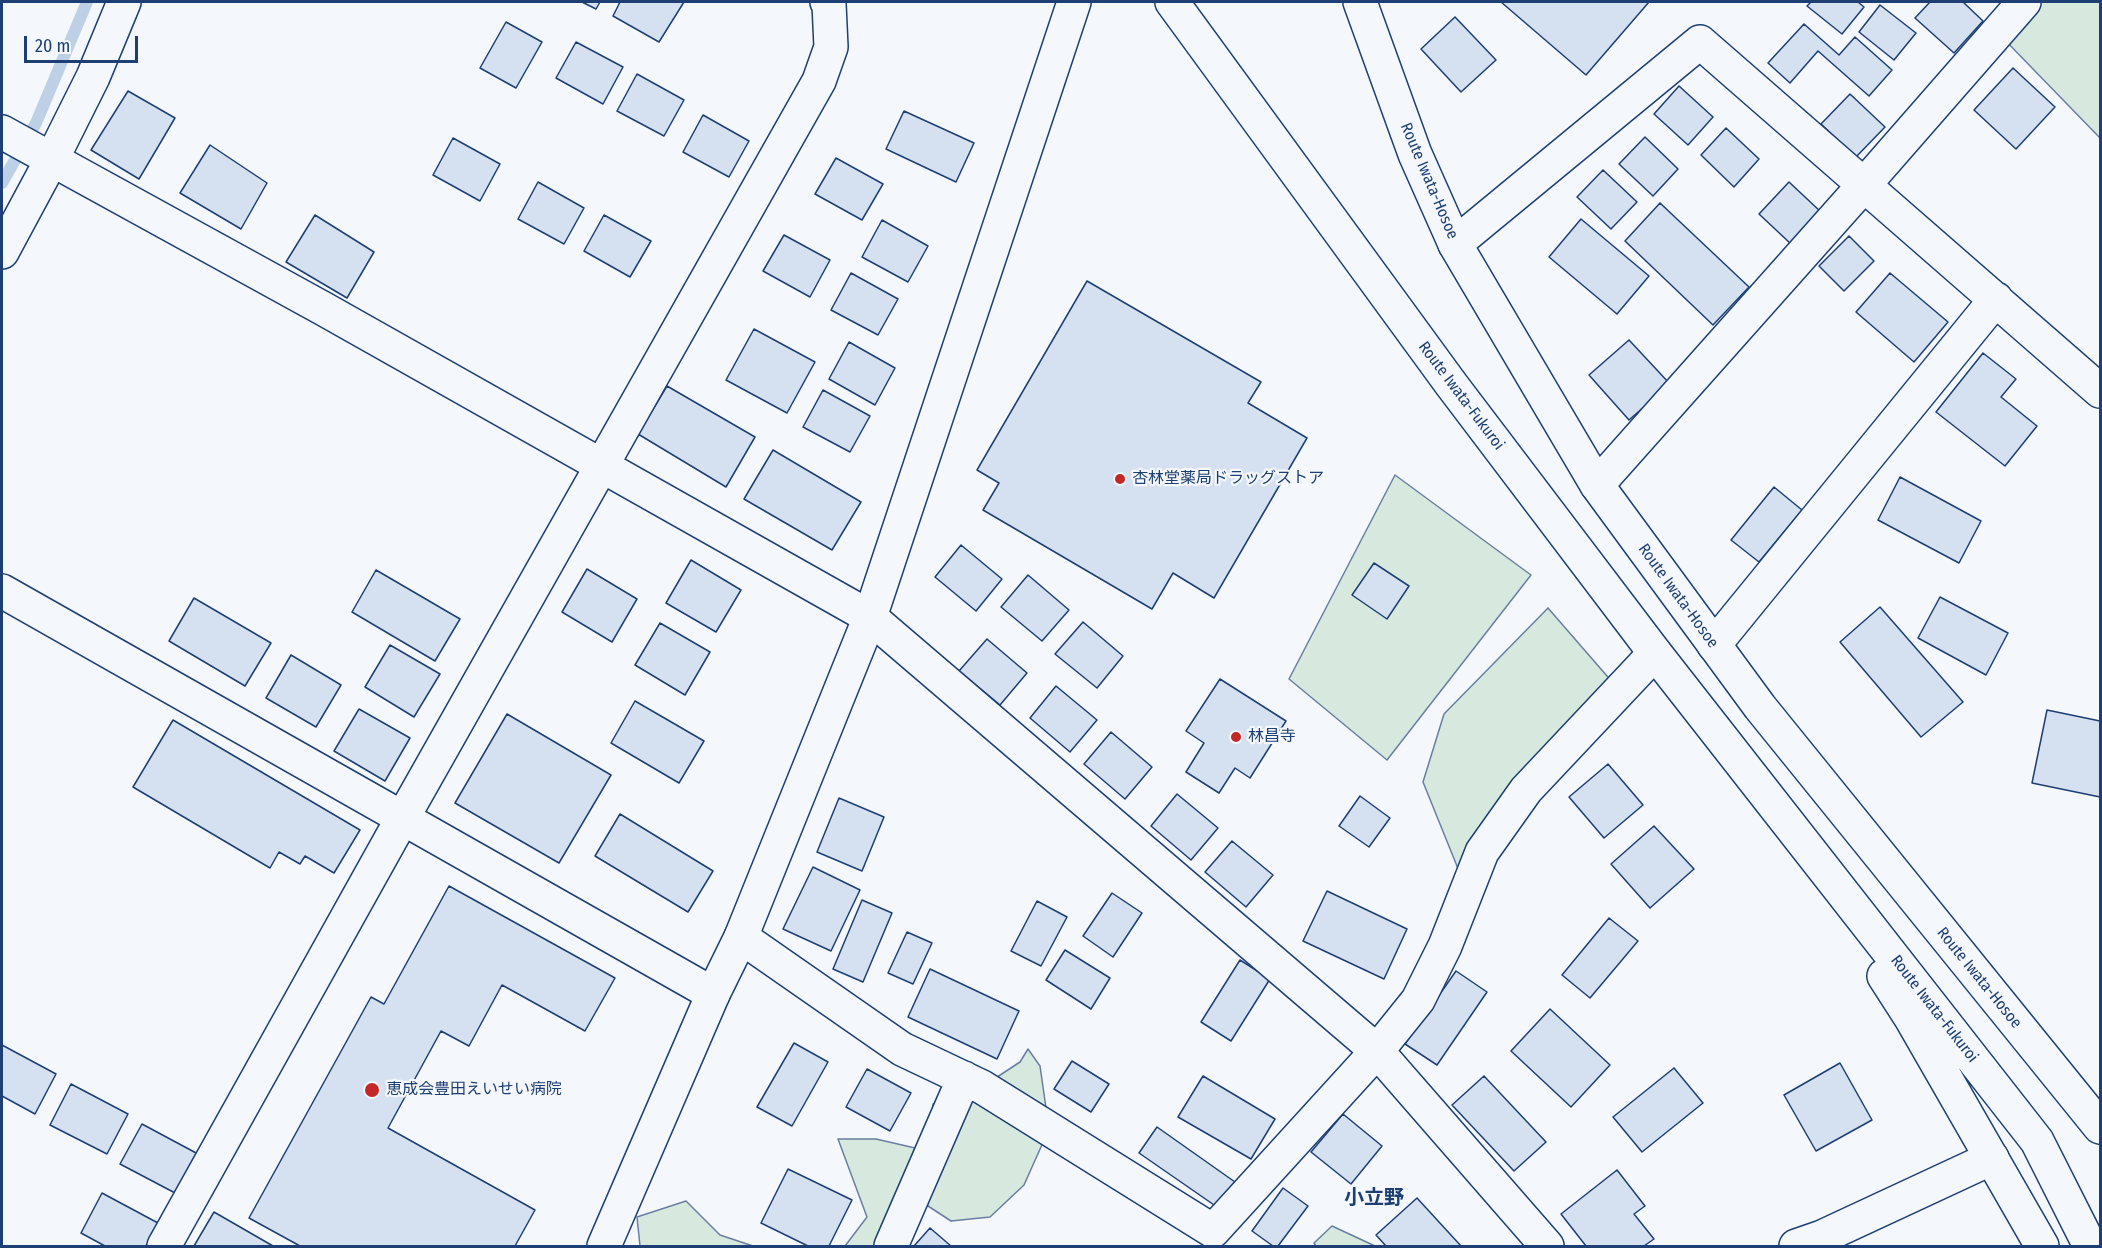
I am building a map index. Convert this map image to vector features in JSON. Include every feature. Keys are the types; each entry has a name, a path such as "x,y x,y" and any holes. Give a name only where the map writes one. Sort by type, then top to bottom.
{"street":[{"path":"2,252 93,77 124,2"},
{"path":"164,1246 402,819 819,81 831,47 829,4 827,2"},
{"path":"604,1246 713,994 741,937 870,617 1074,2"},
{"name":"Route Iwata-Fukuroi","path":"1172,2 1444,375 1655,653 2037,1141 2090,1246"},
{"name":"Route Iwata-Hosoe","path":"1360,2 1415,154 1455,244 1597,485 1760,707 2100,1126"},
{"path":"1597,485 1864,185 2012,5"},
{"path":"1455,244 1700,42 2100,391"},
{"path":"2,132 324,309 870,617 1377,1051 1547,1246"},
{"path":"1714,645 1996,299"},
{"path":"2,591 713,994"},
{"path":"741,937 902,1049 982,1087 1213,1231 1377,1051 1418,1000 1445,946 1482,852 1526,790 1655,653"},
{"name":"Route Iwata-Fukuroi","path":"1758,785 1911,1018 2042,1246"},
{"path":"891,1246 964,1078"},
{"path":"1796,1246 1822,1237 1992,1158"}],"shaded area":[{"path":"2027,2 2100,2 2100,138 2000,35"},
{"path":"1395,475 1531,575 1387,760 1289,679"},
{"path":"1548,608 1620,691 1459,871 1423,782 1444,714"},
{"path":"1028,1049 1040,1066 1049,1129 1024,1185 990,1217 951,1221 928,1206 922,1175 933,1148 933,1104 982,1087 1020,1062"},
{"path":"838,1139 876,1139 915,1148 879,1246 845,1246 867,1217"},
{"path":"686,1201 720,1235 753,1246 640,1246 637,1217"},
{"path":"1332,1226 1375,1246 1316,1246 1314,1243"}],"building":[{"path":"582,2 600,2 596,9"},
{"path":"620,2 684,2 659,42 613,16"},
{"path":"1501,2 1649,2 1586,75"},
{"path":"1811,2 1858,2 1864,7 1842,34 1807,6"},
{"path":"1930,2 1963,2 1983,21 1954,53 1915,18"},
{"path":"1880,5 1916,33 1894,60 1859,32"},
{"path":"1455,17 1496,60 1461,92 1421,49"},
{"path":"506,22 542,42 516,88 480,68"},
{"path":"1804,24 1839,55 1855,37 1892,70 1869,96 1818,51 1790,83 1768,63"},
{"path":"576,42 623,67 603,104 556,78"},
{"path":"2013,68 2055,107 2016,149 1974,110"},
{"path":"637,74 684,100 664,136 617,111"},
{"path":"1679,86 1713,117 1688,145 1654,114"},
{"path":"128,91 175,118 139,179 91,150"},
{"path":"1850,94 1885,127 1856,157 1821,124"},
{"path":"904,111 974,143 956,182 886,149"},
{"path":"703,115 749,141 729,177 683,152"},
{"path":"1726,128 1759,159 1734,187 1701,155"},
{"path":"1645,137 1678,169 1653,196 1619,164"},
{"path":"453,138 500,164 480,201 433,175"},
{"path":"210,145 267,183 241,229 180,193"},
{"path":"836,158 883,184 862,220 815,194"},
{"path":"1603,170 1637,202 1611,229 1577,197"},
{"path":"538,182 584,208 564,244 518,219"},
{"path":"1789,182 1821,212 1791,244 1759,214"},
{"path":"1660,203 1749,287 1713,325 1625,241"},
{"path":"315,215 374,252 347,298 286,262"},
{"path":"604,215 651,241 630,277 584,251"},
{"path":"1581,219 1649,276 1617,314 1549,257"},
{"path":"882,220 928,246 908,282 862,257"},
{"path":"784,235 830,260 810,297 763,271"},
{"path":"1849,236 1874,261 1844,291 1819,266"},
{"path":"851,273 898,299 878,335 831,310"},
{"path":"1890,273 1948,322 1914,362 1856,312"},
{"path":"1087,281 1261,382 1248,403 1307,438 1214,598 1173,573 1152,609 983,510 999,483 977,470"},
{"path":"754,329 815,362 787,413 726,380"},
{"path":"1629,340 1670,384 1629,420 1589,375"},
{"path":"849,342 895,368 875,405 829,379"},
{"path":"1983,353 2016,379 2001,397 2037,426 2005,466 1936,412"},
{"path":"667,386 755,437 726,487 638,434"},
{"path":"823,390 870,416 850,452 803,427"},
{"path":"773,450 861,502 832,550 744,499"},
{"path":"1900,477 1981,521 1959,563 1878,520"},
{"path":"1774,487 1802,510 1759,562 1731,540"},
{"path":"961,545 1002,579 976,611 935,577"},
{"path":"691,560 741,590 716,632 666,603"},
{"path":"1374,563 1409,586 1387,619 1352,595"},
{"path":"587,569 637,599 612,642 562,612"},
{"path":"376,570 460,619 435,661 352,612"},
{"path":"1028,575 1069,610 1042,641 1001,607"},
{"path":"1940,597 2008,633 1986,675 1918,638"},
{"path":"194,598 271,643 245,686 169,641"},
{"path":"1880,607 1963,702 1921,737 1840,642"},
{"path":"1083,622 1123,656 1097,688 1055,654"},
{"path":"660,623 710,652 685,695 635,665"},
{"path":"987,639 1027,673 1000,705 959,671"},
{"path":"390,645 440,674 414,717 365,687"},
{"path":"291,655 341,685 316,727 266,698"},
{"name":"林昌寺","path":"1220,679 1286,721 1250,778 1235,768 1219,793 1186,772 1204,743 1186,731"},
{"path":"1056,686 1097,720 1070,752 1030,718"},
{"path":"635,701 704,741 679,783 611,743"},
{"path":"359,709 410,738 385,781 334,751"},
{"path":"2047,710 2100,721 2100,797 2032,783"},
{"path":"507,714 611,775 559,863 455,803"},
{"path":"173,720 360,830 334,873 305,856 300,864 279,852 270,868 133,787"},
{"path":"1111,732 1152,767 1125,799 1084,764"},
{"path":"1608,764 1643,805 1604,838 1569,797"},
{"path":"1177,794 1218,828 1191,860 1151,826"},
{"path":"1360,796 1390,818 1369,847 1339,826"},
{"path":"839,798 884,817 862,871 817,852"},
{"path":"620,814 713,871 688,912 595,856"},
{"path":"1654,826 1694,869 1650,908 1611,864"},
{"path":"1232,841 1273,875 1246,907 1205,872"},
{"path":"813,867 860,890 831,951 783,929"},
{"path":"449,886 615,978 585,1031 502,985 469,1046 441,1031 388,1128 535,1210 515,1246 300,1246 249,1218 371,997 384,1004"},
{"path":"1327,891 1407,929 1384,979 1303,941"},
{"path":"1112,893 1142,913 1113,957 1083,936"},
{"path":"862,900 892,913 863,982 833,969"},
{"path":"1037,901 1067,917 1041,966 1011,951"},
{"path":"1609,918 1638,941 1590,998 1562,975"},
{"path":"907,932 932,943 913,984 888,973"},
{"path":"1065,950 1110,978 1091,1009 1046,980"},
{"path":"1240,960 1270,979 1231,1041 1201,1022"},
{"path":"930,969 1019,1011 997,1059 908,1017"},
{"path":"1456,971 1487,992 1437,1065 1405,1044"},
{"path":"1550,1009 1610,1065 1571,1107 1511,1051"},
{"path":"794,1043 828,1062 792,1126 757,1107"},
{"path":"2,1045 56,1074 35,1114 2,1096"},
{"path":"1072,1061 1109,1084 1091,1112 1054,1089"},
{"path":"1840,1063 1872,1120 1816,1151 1784,1095"},
{"path":"1674,1068 1703,1103 1642,1152 1613,1117"},
{"path":"867,1069 911,1093 890,1131 846,1107"},
{"path":"1203,1076 1275,1119 1251,1159 1178,1117"},
{"path":"1484,1076 1546,1142 1514,1171 1452,1105"},
{"path":"71,1084 128,1114 107,1154 50,1125"},
{"path":"1343,1114 1382,1146 1351,1184 1311,1152"},
{"path":"142,1124 198,1154 177,1194 120,1164"},
{"path":"1157,1127 1235,1182 1217,1207 1139,1153"},
{"path":"788,1169 852,1200 829,1246 808,1246 761,1223"},
{"path":"1617,1170 1645,1206 1634,1214 1654,1239 1644,1246 1586,1246 1561,1214"},
{"path":"1283,1188 1308,1206 1278,1246 1273,1246 1252,1231"},
{"path":"102,1193 158,1223 146,1246 105,1246 81,1233"},
{"path":"1417,1198 1461,1246 1386,1246 1376,1235"},
{"path":"214,1212 273,1246 194,1246"},
{"path":"930,1228 951,1246 914,1246"}],"waterway":[{"path":"2,183 36,123 87,2"}],"place":[{"name":"杏林堂薬局ドラッグストア","path":"1120,479"},
{"name":"林昌寺","path":"1236,737"},
{"name":"恵成会豊田えいせい病院","path":"372,1090"}],"district":[{"name":"小立野","path":"1374,1198"}]}
